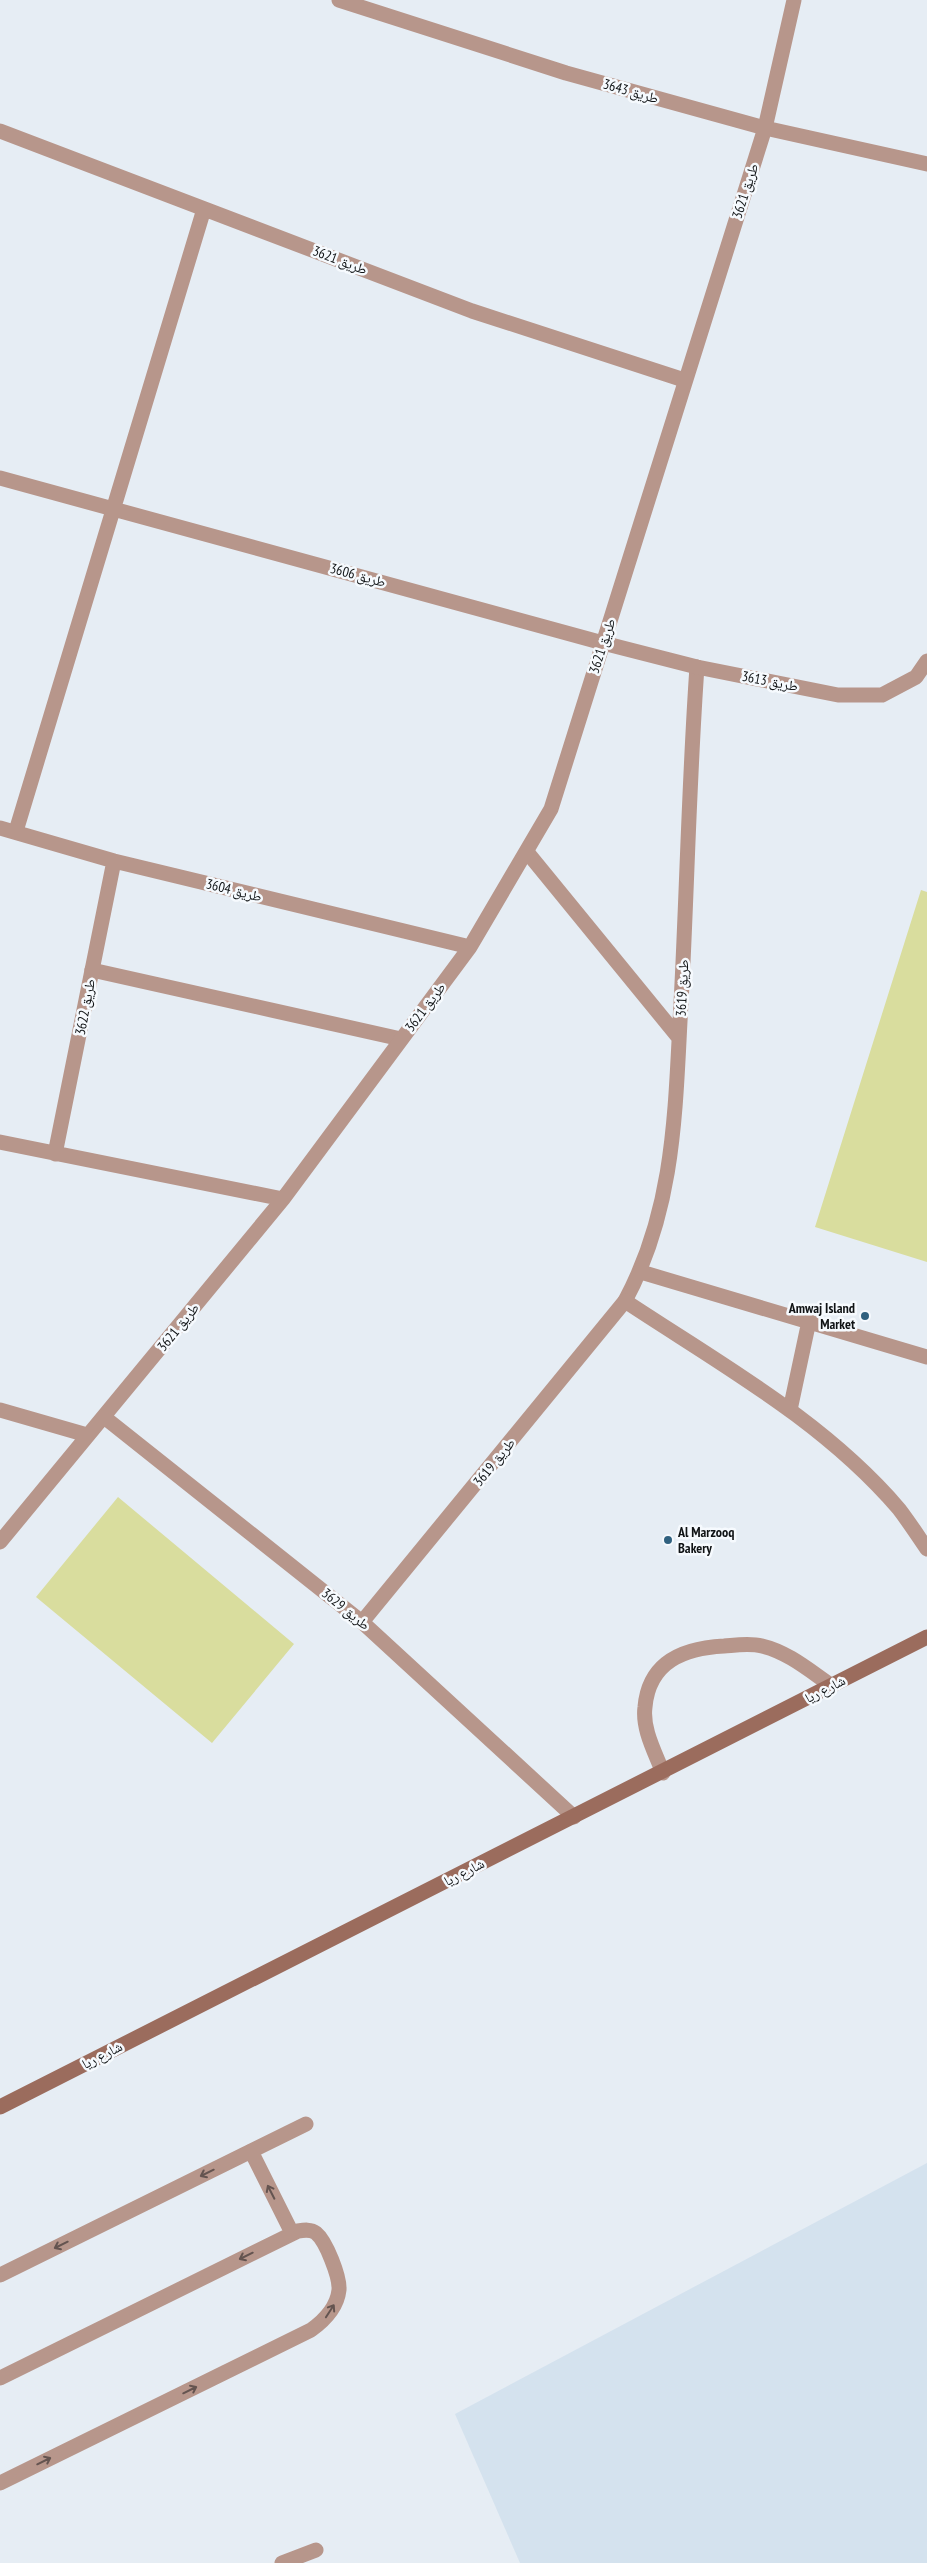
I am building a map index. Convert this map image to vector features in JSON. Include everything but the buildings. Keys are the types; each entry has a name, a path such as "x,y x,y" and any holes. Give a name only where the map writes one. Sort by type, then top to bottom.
{"main road":[{"name":"شارع ريا","path":"0,2106 927,1637"}],"street":[{"name":"طريق 3643","path":"340,0 566,73 765,128 927,164"},
{"name":"طريق 3621","path":"0,1542 283,1199 470,947 551,809 684,380 765,128 794,0"},
{"name":"طريق 3621","path":"0,131 472,311 684,380"},
{"path":"16,831 204,209"},
{"name":"طريق 3606","path":"0,478 603,643"},
{"name":"طريق 3613","path":"603,643 698,667 838,695 882,695 916,677 927,661"},
{"name":"طريق 3619","path":"362,1622 625,1301 641,1272 668,1183 674,1135 688,880 690,767 698,667"},
{"name":"طريق 3604","path":"0,828 16,831 114,861 470,947"},
{"path":"527,852 679,1038"},
{"name":"طريق 3622","path":"55,1154 114,861"},
{"path":"92,970 401,1039"},
{"path":"0,1142 283,1199"},
{"path":"641,1272 927,1357"},
{"path":"625,1301 790,1410 871,1481 899,1510 927,1550"},
{"path":"790,1410 809,1321"},
{"path":"0,1410 87,1435"},
{"name":"طريق 3629","path":"104,1417 362,1622 574,1816"},
{"path":"663,1772 646,1728 645,1707 650,1686 662,1668 679,1655 698,1647 745,1644 761,1646 791,1658 832,1686"},
{"path":"0,2275 306,2124"},
{"path":"251,2151 292,2233"},
{"path":"0,2378 292,2233 306,2230 315,2232 322,2240 338,2278 336,2302 322,2323 312,2330 0,2483"},
{"path":"282,2563 316,2550"}],"shaded area":[{"path":"927,2163 927,2563 520,2563 455,2414"}],"green space":[{"path":"921,890 927,892 927,1262 815,1227"},
{"path":"118,1497 294,1644 212,1743 36,1597"}],"place":[{"name":"Amwaj Island Market","path":"865,1316"},
{"name":"Al Marzooq Bakery","path":"668,1540"}]}
